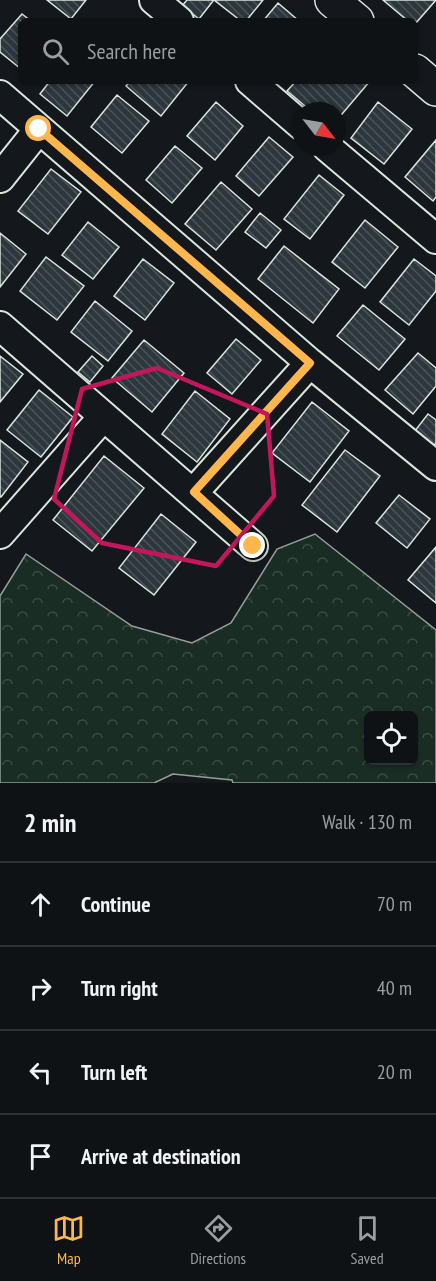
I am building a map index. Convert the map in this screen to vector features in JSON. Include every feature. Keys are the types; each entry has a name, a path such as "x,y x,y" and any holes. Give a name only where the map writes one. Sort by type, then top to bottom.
{"street":[{"path":"154,0 175,18"},
{"path":"332,0 353,18"},
{"path":"418,73 436,88"},
{"path":"253,84 292,117"},
{"path":"0,95 310,363 436,466"},
{"path":"0,178 39,129"},
{"path":"338,156 436,240"},
{"path":"0,326 103,417 194,492 253,546"},
{"path":"194,492 310,363"},
{"path":"0,534 103,417"}],"highlighted area":[{"path":"157,368 267,414 274,496 216,566 102,543 54,499 82,389"}],"green space":[{"path":"315,534 436,630 436,783 233,783 232,780 173,774 154,783 0,783 0,596 26,554 132,626 192,643 231,623 277,549"}],"building":[{"path":"47,0 86,0 70,18"},
{"path":"187,0 213,1 200,18 182,6"},
{"path":"214,0 263,0 248,18 237,18"},
{"path":"383,0 436,0 418,21 418,18 404,18"},
{"path":"278,3 296,18 266,18"},
{"path":"18,19 18,67 0,52 0,39"},
{"path":"48,84 93,84 67,116 40,94"},
{"path":"128,84 187,84 161,116 126,86"},
{"path":"293,84 367,84 346,109 346,102 300,102 287,91"},
{"path":"117,95 149,121 122,153 91,127"},
{"path":"216,102 243,126 215,160 187,136"},
{"path":"378,102 412,129 384,164 351,138"},
{"path":"269,137 293,157 259,196 236,176"},
{"path":"436,140 436,197 433,201 405,177"},
{"path":"175,146 202,168 172,203 146,180"},
{"path":"51,169 81,192 48,234 18,211"},
{"path":"319,175 344,195 310,239 284,219"},
{"path":"221,182 252,209 216,250 185,224"},
{"path":"260,213 281,230 266,248 245,232"},
{"path":"365,220 398,247 365,288 332,262"},
{"path":"88,222 119,247 93,279 62,255"},
{"path":"0,233 26,254 0,287"},
{"path":"284,246 339,289 313,323 258,279"},
{"path":"46,257 84,286 57,320 20,291"},
{"path":"143,259 174,283 145,320 114,296"},
{"path":"414,259 436,276 436,291 409,325 380,302"},
{"path":"95,301 132,331 108,361 71,332"},
{"path":"363,305 405,339 379,370 337,336"},
{"path":"236,339 261,360 232,394 207,373"},
{"path":"144,340 184,373 152,412 112,378"},
{"path":"418,353 436,368 436,386 413,414 385,390"},
{"path":"0,356 23,374 0,402"},
{"path":"92,356 103,366 90,382 78,372"},
{"path":"39,390 73,417 41,457 7,430"},
{"path":"195,391 230,419 197,462 162,434"},
{"path":"312,402 349,431 310,482 272,453"},
{"path":"428,414 436,420 436,443 433,447 414,432"},
{"path":"0,440 28,462 1,497 0,497"},
{"path":"345,450 380,476 337,532 302,505"},
{"path":"104,456 144,488 92,551 53,520"},
{"path":"399,495 430,519 407,548 376,523"},
{"path":"161,514 196,542 154,595 119,568"},
{"path":"436,547 436,603 408,580"}],"route":[{"path":"39,129 310,363 194,492 253,546"}]}
